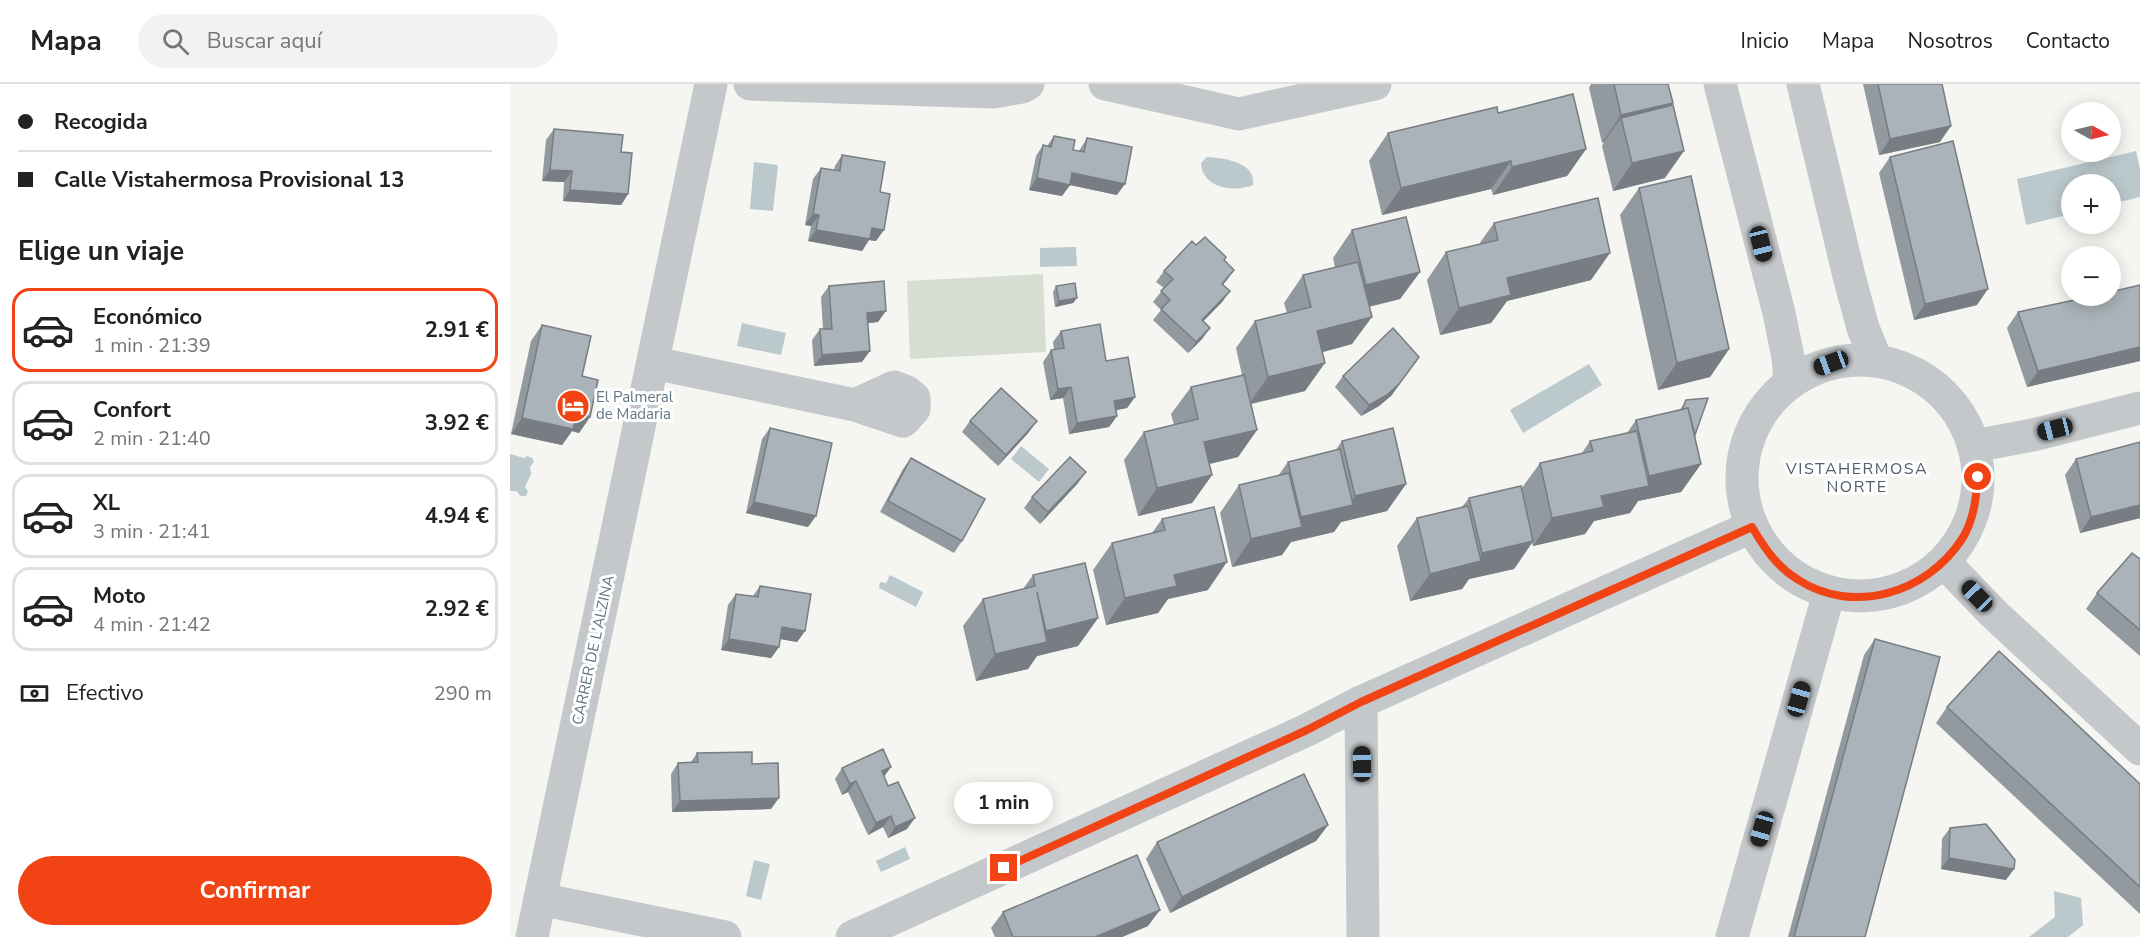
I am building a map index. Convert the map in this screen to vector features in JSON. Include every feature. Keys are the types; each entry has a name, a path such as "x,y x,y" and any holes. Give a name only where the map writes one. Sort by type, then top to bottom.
{"street":[{"name":"CARRER DE L'ALZINA","path":"532,937 711,84"},
{"path":"750,84 993,92 1028,84"},
{"path":"1105,84 1239,114 1375,84"},
{"path":"1720,84 1779,313 1788,357 1790,382"},
{"path":"1803,84 1850,280 1863,328 1876,360"},
{"path":"1853,359 1876,360 1909,370 1938,388 1960,414 1974,446 1978,477 1975,508 1963,537 1944,562 1919,581 1891,593 1860,597 1829,593 1797,580 1770,557 1752,527 1742,496 1742,464 1750,433 1767,405 1790,382 1809,371 1831,363 1853,359"},
{"path":"654,363 855,405"},
{"path":"1974,446 2033,435 2140,408"},
{"path":"852,937 1307,730 1361,702 1752,527"},
{"path":"1944,562 1993,613 2140,749"},
{"path":"1732,937 1829,593"},
{"path":"1361,702 1363,937"},
{"path":"540,899 725,937"}],"shaded area":[{"path":"2136,151 2140,169 2140,197 2121,202 2121,174 2061,174 2061,216 2026,225 2017,179 2089,162 2121,162 2121,155"},
{"path":"1207,157 1230,160 1244,166 1253,177 1253,185 1228,188 1213,183 1207,178 1201,163"},
{"path":"754,162 778,165 773,211 750,209"},
{"path":"1076,247 1077,266 1040,267 1040,248"},
{"path":"1043,274 1046,352 910,359 907,281"},
{"path":"742,323 786,333 781,355 737,346"},
{"path":"1589,364 1602,385 1523,433 1510,410"},
{"path":"1021,446 1049,469 1039,482 1011,459"},
{"path":"510,454 524,458 527,456 534,462 530,467 531,474 525,487 528,491 526,496 520,496 517,491 510,491"},
{"path":"890,575 923,592 916,607 879,588 880,582 886,583"},
{"path":"905,847 910,859 881,872 876,861"},
{"path":"754,860 770,864 761,900 746,896"},
{"path":"2054,891 2081,898 2083,925 2068,937 2029,937 2055,917"}],"building":[{"path":"1614,84 1668,84 1673,103 1621,115"},
{"path":"1878,84 1942,84 1951,126 1890,139"},
{"path":"1573,94 1586,149 1512,167 1511,161 1401,188 1388,133 1497,107 1498,113"},
{"path":"1673,105 1684,151 1632,163 1621,118"},
{"path":"554,129 623,135 621,152 632,153 628,194 570,190 572,171 550,170"},
{"path":"1054,136 1075,140 1073,150 1084,152 1087,138 1132,147 1125,184 1072,173 1070,185 1037,178 1043,145 1051,147"},
{"path":"1953,141 1988,289 1925,304 1890,157"},
{"path":"842,155 885,162 880,192 890,194 884,230 872,228 870,239 816,230 819,215 813,214 821,168 840,171"},
{"path":"1691,176 1729,349 1677,363 1639,188"},
{"path":"1598,198 1610,253 1507,278 1511,295 1459,308 1446,252 1498,240 1494,223"},
{"path":"1406,217 1420,272 1366,285 1352,230"},
{"path":"1205,237 1226,257 1224,260 1234,270 1222,284 1230,291 1202,320 1210,328 1196,342 1161,309 1170,300 1161,291 1173,279 1164,271 1192,241 1196,245"},
{"path":"1358,262 1372,317 1317,331 1325,363 1268,377 1255,321 1311,307 1303,275"},
{"path":"884,281 886,311 867,313 870,351 822,355 820,329 832,329 829,286"},
{"path":"1075,283 1077,298 1059,301 1056,286"},
{"path":"2140,285 2140,347 2038,371 2018,312 2061,303 2061,306 2121,306 2121,289"},
{"path":"1100,324 1106,361 1128,357 1135,397 1114,401 1117,416 1077,423 1071,387 1058,389 1051,350 1064,348 1061,331"},
{"path":"542,325 591,336 582,376 598,380 590,417 577,414 573,429 522,418"},
{"path":"1393,328 1419,357 1399,384 1387,395 1369,405 1343,376"},
{"path":"1244,375 1257,430 1204,442 1212,475 1157,488 1144,432 1198,419 1191,387"},
{"path":"1001,388 1037,421 1006,455 970,421"},
{"path":"1708,398 1695,435 1688,408 1682,410 1686,400"},
{"path":"1688,408 1701,464 1649,476 1636,420"},
{"path":"770,428 832,443 816,516 754,502"},
{"path":"1393,428 1406,484 1355,496 1342,441"},
{"path":"1637,431 1649,486 1601,496 1604,507 1552,518 1540,463 1593,451 1590,441"},
{"path":"2140,442 2140,505 2091,517 2076,459"},
{"path":"1340,449 1353,505 1301,517 1288,462"},
{"path":"1070,457 1086,472 1048,512 1032,497"},
{"path":"911,458 985,499 962,541 888,501"},
{"path":"1289,473 1302,527 1251,539 1239,485"},
{"path":"1521,486 1533,541 1482,553 1469,498"},
{"path":"1468,506 1481,561 1430,574 1417,518"},
{"path":"1214,507 1227,562 1174,575 1177,586 1125,598 1112,543 1165,530 1162,519"},
{"path":"2132,553 2140,559 2140,630 2097,593"},
{"path":"1085,563 1098,618 1046,631 1037,592 1047,642 995,654 983,599 1035,586 1033,575"},
{"path":"760,586 811,594 805,631 782,627 779,647 729,639 736,594 758,597"},
{"path":"1875,639 1940,657 1865,937 1794,937"},
{"path":"1999,651 2140,784 2140,887 1947,707"},
{"path":"883,749 891,767 882,771 888,786 898,782 915,818 895,827 891,816 876,823 856,781 850,784 842,768"},
{"path":"752,752 752,764 778,763 779,798 680,801 678,763 698,762 697,753"},
{"path":"1304,774 1328,825 1182,897 1157,842"},
{"path":"1986,824 2015,860 2014,869 1949,858 1950,828"},
{"path":"1137,855 1160,910 1095,937 1013,937 1003,912"}],"place":[{"name":"El Palmeral de Madaria","path":"573,406"}],"district":[{"name":"VISTAHERMOSA NORTE","path":"1857,478"}],"route":[{"path":"1004,868 1307,730 1361,702 1752,527 1770,557 1797,580 1829,593 1860,597 1891,593 1919,581 1944,562 1963,537 1975,508 1978,477"}]}
